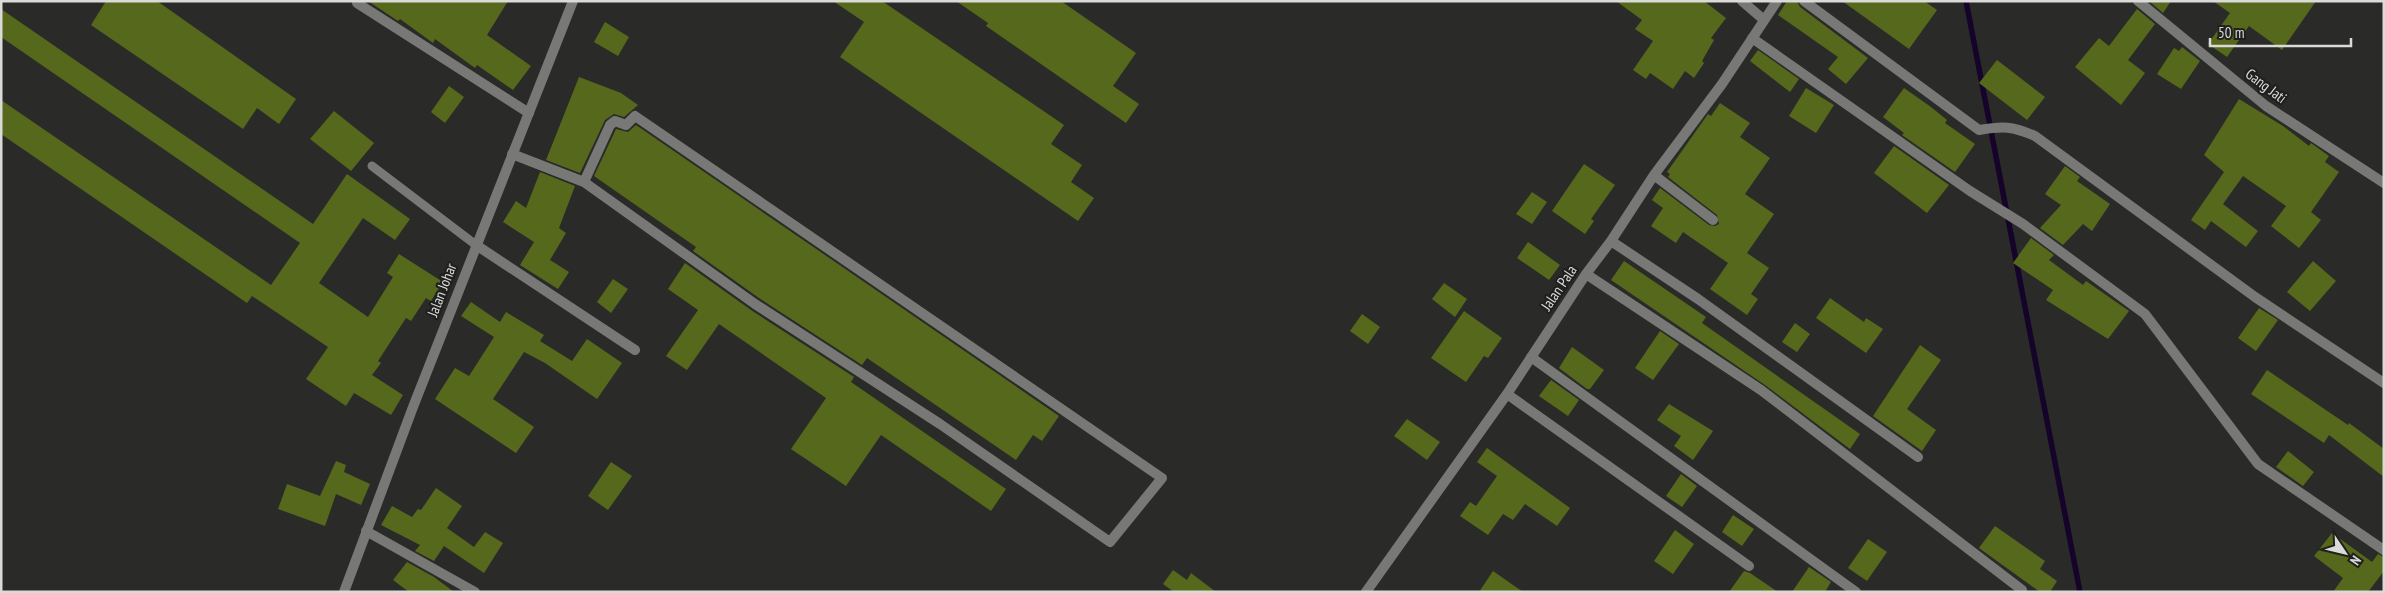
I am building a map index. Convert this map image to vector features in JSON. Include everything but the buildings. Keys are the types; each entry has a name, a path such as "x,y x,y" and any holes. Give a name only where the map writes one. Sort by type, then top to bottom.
{"street":[{"name":"Jalan Johar","path":"344,592 476,245 573,1"},
{"path":"1742,1 1764,20"},
{"name":"Jalan Pala","path":"1366,592 1507,394 1654,175 1722,84 1777,1"},
{"path":"1804,1 1979,130 2006,126 2035,136 2255,297 2384,383"},
{"name":"Gang Jati","path":"2138,1 2266,106 2384,183"},
{"path":"357,3 529,113"},
{"path":"1752,38 1970,191 2023,224 2145,314 2258,464 2384,550"},
{"path":"512,154 584,182 754,304 940,424 1110,542 1162,478 635,116 626,125 615,121 610,125 584,182"},
{"path":"1654,175 1713,220"},
{"path":"1611,241 1698,299 1918,457"},
{"path":"476,245 635,350"},
{"path":"1586,274 1762,390 2022,590"},
{"path":"1531,356 1856,592"},
{"path":"1507,394 1749,566"},
{"path":"934,433 940,424"},
{"path":"366,530 475,592"}],"lane":[{"path":"372,166 476,245"}],"waterway":[{"path":"1966,1 2080,592"}]}
